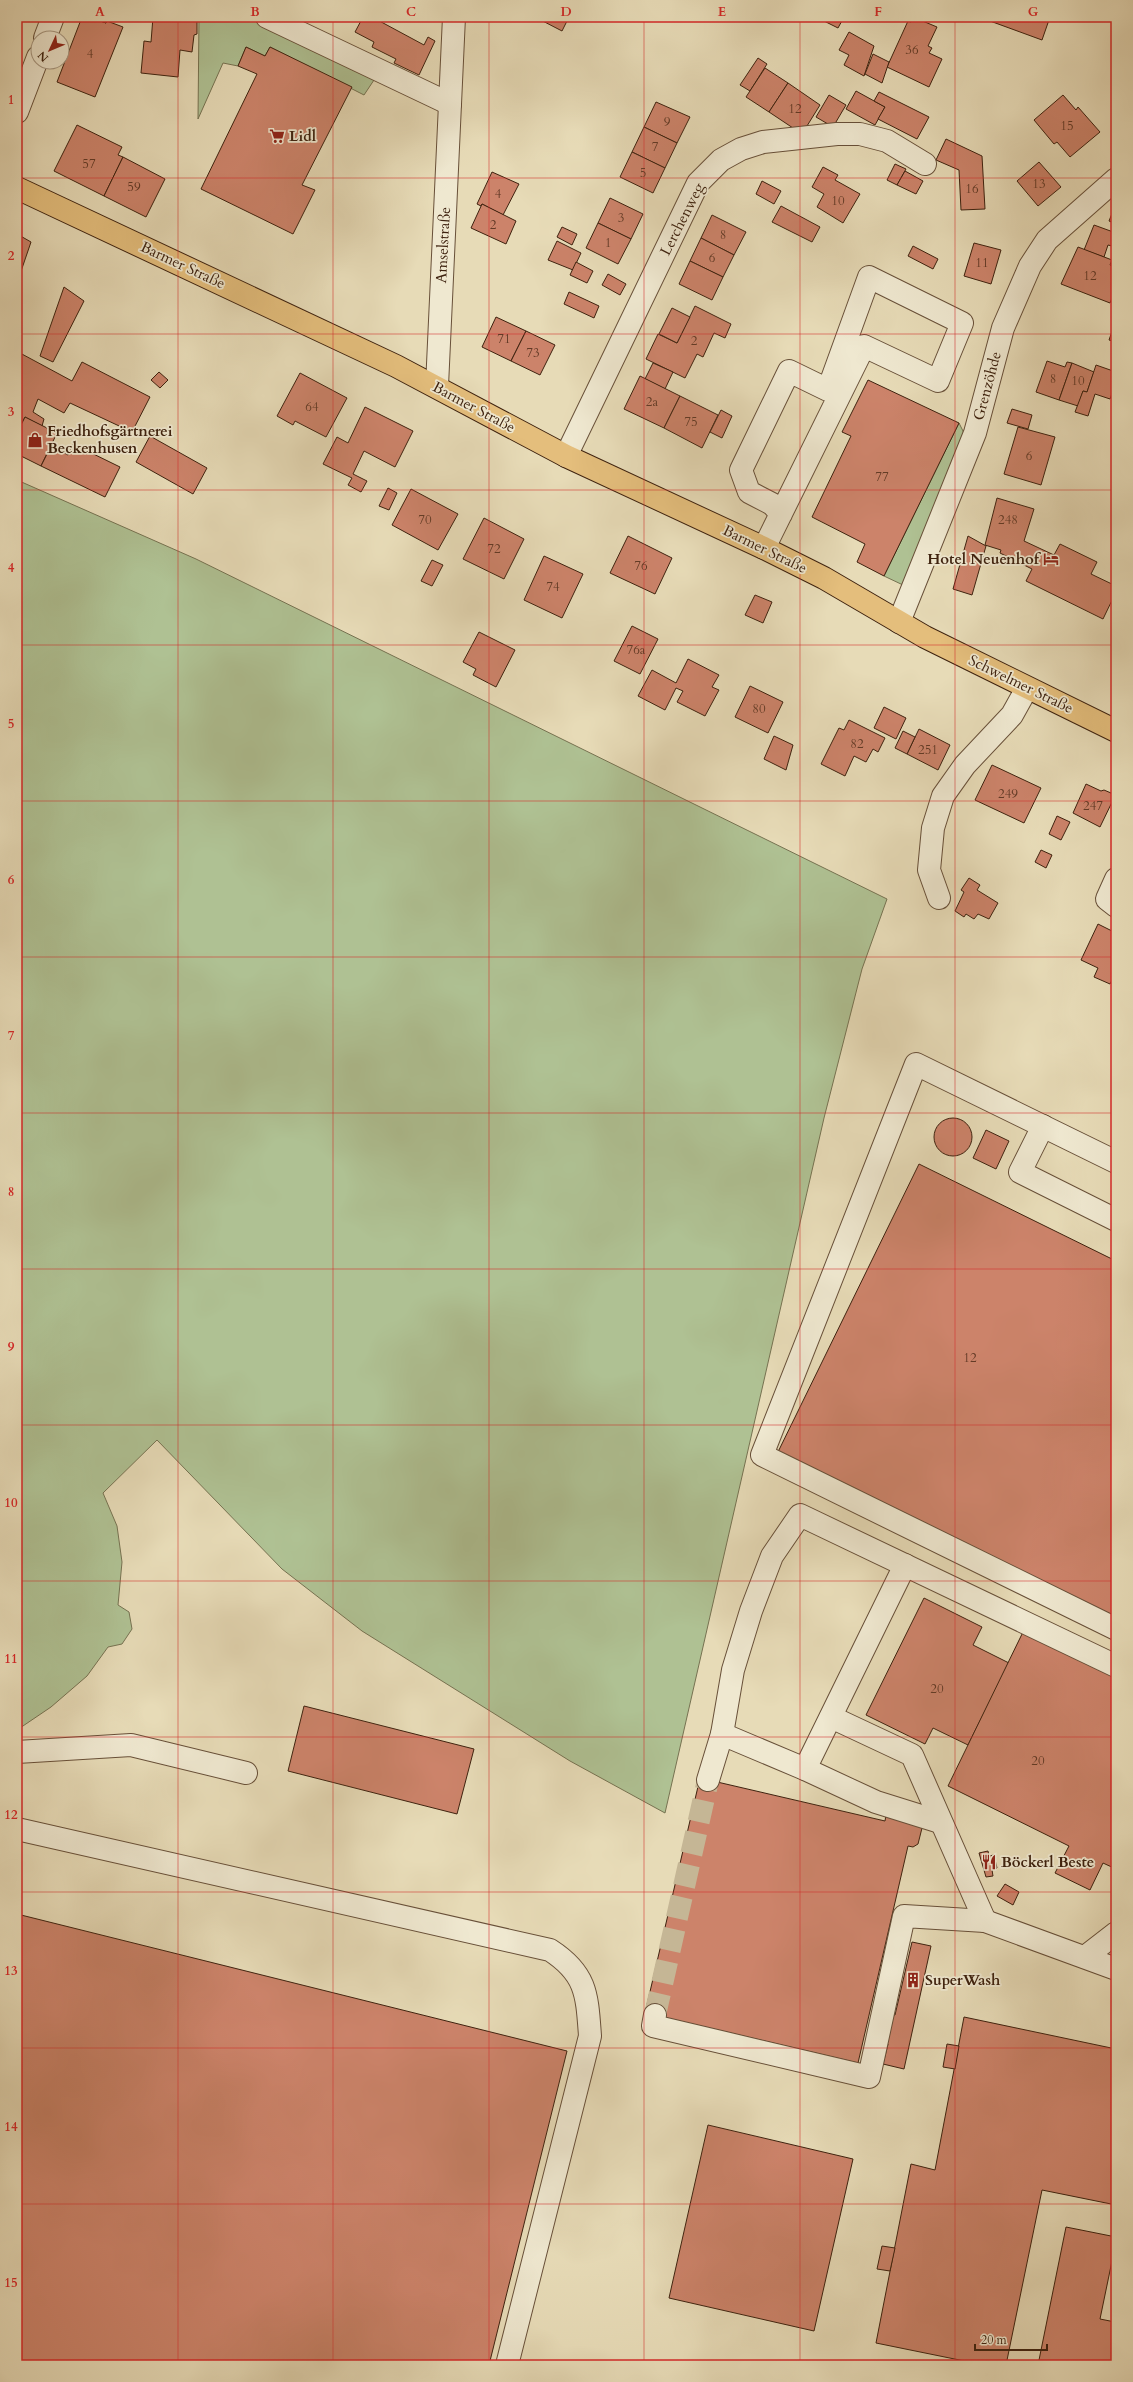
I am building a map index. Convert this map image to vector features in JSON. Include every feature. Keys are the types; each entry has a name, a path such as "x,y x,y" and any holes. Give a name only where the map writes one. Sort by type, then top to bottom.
{"main road":[{"name":"Barmer Straße","path":"17,188 437,386 566,456 764,548 925,637"},
{"name":"Schwelmer Straße","path":"925,637 1116,731"}],"street":[{"path":"48,30 53,17"},
{"path":"267,17 450,104"},
{"name":"Amselstraße","path":"437,386 454,17"},
{"path":"17,112 33,70"},
{"name":"Lerchenweg","path":"566,456 698,183 721,160 741,149 763,142 837,134 860,134 887,141 925,164"},
{"name":"Grenzöhde","path":"899,622 975,433 1003,328 1030,266 1047,240 1116,179"},
{"path":"764,548 781,514 833,394 869,277 962,323 938,382 864,346 833,394"},
{"path":"781,514 772,504 749,492 741,470 789,371 833,394"},
{"path":"939,898 928,870 933,828 943,796 965,765 1012,715 1027,688"},
{"path":"1116,879 1107,899 1116,906"},
{"path":"1116,1162 916,1064 762,1455 1116,1629"},
{"path":"1043,1126 1020,1172 1116,1220"},
{"path":"708,1780 722,1734 733,1670 751,1612 772,1556 800,1515 1116,1666"},
{"path":"805,1768 905,1565"},
{"path":"831,1717 912,1755 940,1822 985,1921"},
{"path":"722,1734 805,1768 876,1802 940,1822"},
{"path":"17,1752 131,1745 246,1773"},
{"path":"17,1829 550,1950 567,1961 587,1993 590,2036 507,2365"},
{"path":"655,2015 652,2026 869,2077 904,1916 985,1921 1116,1969"},
{"path":"1085,1958 1116,1933"}],"green space":[{"path":"199,17 254,17 376,77 364,95 270,47 265,56 246,47 238,66 223,63 198,119"},
{"path":"959,423 964,433 903,585 884,576"},
{"path":"17,480 196,559 887,899 862,969 824,1118 665,1813 570,1761 362,1631 282,1569 157,1440 103,1493 117,1526 122,1562 118,1605 129,1612 132,1629 122,1644 108,1647 87,1676 51,1707 17,1730"}],"building":[{"path":"82,17 89,17 106,23 107,21 123,27 95,97 57,82 62,70 70,70 70,48"},
{"path":"89,17 109,17 106,23"},
{"path":"153,17 197,17 197,34 194,35 192,52 180,50 178,77 141,73 144,41 151,42"},
{"path":"363,17 372,17 424,45 428,37 435,41 419,75 394,63 396,59 372,47 374,42 355,32"},
{"path":"535,17 569,17 562,31"},
{"path":"816,17 844,17 838,28"},
{"path":"913,17 937,27 928,46 932,48 929,53 942,59 929,87 887,67 908,21 911,22"},
{"path":"979,17 1050,17 1042,40"},
{"path":"849,32 874,46 864,76 844,65 849,55 839,50"},
{"name":"Lidl","path":"246,47 265,56 270,47 352,87 302,185 315,190 293,234 201,189 257,74 238,66"},
{"path":"873,54 889,62 882,83 865,74"},
{"path":"758,58 767,64 750,91 740,85"},
{"path":"765,68 788,83 769,112 746,97"},
{"path":"788,83 820,105 802,134 769,112"},
{"path":"856,91 885,107 875,125 846,109"},
{"path":"879,92 929,117 917,139 878,119 885,107 874,101"},
{"path":"829,95 846,105 833,127 816,117"},
{"path":"1063,95 1076,110 1078,107 1100,132 1070,157 1057,142 1054,144 1034,120"},
{"path":"656,102 690,117 677,143 644,127"},
{"path":"77,125 122,147 118,155 123,157 104,196 54,171"},
{"path":"644,127 677,143 665,168 632,152"},
{"path":"946,139 982,156 985,209 961,210 959,170 936,160"},
{"path":"632,152 665,168 653,193 620,177"},
{"path":"123,157 165,179 146,217 104,196"},
{"path":"1039,162 1061,187 1038,206 1017,181"},
{"path":"895,164 906,169 897,185 887,180"},
{"path":"823,167 838,175 835,180 860,194 843,223 817,207 824,194 812,187"},
{"path":"905,171 923,181 916,194 897,185"},
{"path":"492,172 519,184 503,215 482,204 481,206 477,204"},
{"path":"762,181 781,191 774,204 756,194"},
{"path":"610,198 643,214 631,239 598,223"},
{"path":"482,204 516,221 506,244 471,228"},
{"path":"781,206 820,227 812,242 772,222"},
{"path":"1113,211 1116,213 1116,224 1109,221"},
{"path":"712,215 746,232 734,255 701,238"},
{"path":"598,223 631,239 618,264 586,248"},
{"path":"1094,225 1116,233 1116,247 1108,245 1104,257 1084,250"},
{"path":"562,227 577,234 572,245 557,237"},
{"path":"17,234 31,242 17,283"},
{"path":"701,238 734,255 723,277 690,261"},
{"path":"557,241 581,253 573,270 548,260"},
{"path":"974,243 1001,250 991,284 964,276"},
{"path":"913,246 938,259 933,269 908,256"},
{"path":"1078,247 1112,260 1110,265 1116,268 1116,288 1110,303 1061,284"},
{"path":"690,261 723,277 712,300 679,284"},
{"path":"576,262 593,271 587,283 570,275"},
{"path":"608,274 626,284 620,295 602,285"},
{"path":"64,287 84,301 53,362 40,356"},
{"path":"569,292 599,306 594,318 564,304"},
{"path":"695,306 731,324 725,338 714,333 703,357 697,354 685,378 646,359 658,334 677,343"},
{"path":"672,308 690,317 677,343 659,334"},
{"path":"496,317 526,331 511,361 482,347"},
{"path":"1116,320 1116,342 1109,340"},
{"path":"526,331 555,345 540,375 511,361"},
{"path":"20,353 72,381 82,362 150,397 132,432 70,403 64,413 38,399 33,412 44,419 42,426 25,417 17,433 17,359"},
{"path":"1047,361 1065,367 1067,362 1072,363 1059,400 1036,392"},
{"path":"653,363 673,372 665,389 645,379"},
{"path":"1072,363 1094,372 1087,392 1083,391 1078,406 1059,400"},
{"path":"1096,365 1116,372 1116,382 1110,399 1095,394 1088,416 1075,412 1083,391 1087,392"},
{"path":"159,372 168,380 160,388 151,380"},
{"path":"300,373 347,398 326,437 295,421 293,425 277,416"},
{"path":"640,376 680,396 664,428 624,409"},
{"path":"868,380 959,423 884,576 857,562 865,544 812,517 851,436 842,432"},
{"path":"680,396 718,415 702,448 664,428"},
{"path":"365,407 413,431 395,467 364,451 353,474 367,481 361,492 348,485 352,478 323,464 337,437 348,443"},
{"path":"1012,409 1032,415 1028,429 1007,423"},
{"path":"721,410 732,416 722,438 710,432"},
{"name":"Friedhofsgärtnerei Beckenhusen","path":"25,417 57,433 41,466 17,454 17,433"},
{"path":"1018,427 1055,437 1041,485 1004,474"},
{"path":"150,436 207,468 193,494 136,462"},
{"path":"73,444 120,467 105,497 41,466 51,446 68,455"},
{"path":"388,488 397,493 389,510 379,506"},
{"path":"411,489 458,514 438,550 392,525"},
{"name":"Hotel Neuenhof","path":"997,498 1034,509 1024,541 1054,555 1060,544 1097,562 1091,574 1116,586 1116,592 1103,619 1026,581 1032,569 1000,553 1001,550 985,545"},
{"path":"484,518 524,539 504,579 463,559"},
{"path":"628,536 672,558 655,594 610,573"},
{"path":"968,536 986,546 972,595 953,589"},
{"path":"544,556 583,574 562,618 524,600"},
{"path":"432,560 443,565 432,586 421,581"},
{"path":"755,595 772,602 763,623 745,615"},
{"path":"632,626 658,639 640,674 614,661"},
{"path":"479,632 515,650 496,687 473,675 476,669 463,662"},
{"path":"688,659 719,675 712,687 719,690 705,716 677,702 683,691 676,688 665,710 638,696 652,670 676,683"},
{"path":"750,686 783,702 768,733 735,717"},
{"path":"884,707 906,718 896,739 874,728"},
{"path":"849,720 885,738 878,752 873,749 866,762 854,756 845,776 821,764 839,728 844,730"},
{"path":"919,729 950,745 938,770 907,754"},
{"path":"903,731 915,737 907,754 895,748"},
{"path":"774,736 793,745 786,770 764,759"},
{"path":"992,765 1041,788 1024,823 975,800"},
{"path":"1086,784 1101,791 1104,790 1111,793 1114,798 1100,827 1073,813"},
{"path":"1057,816 1070,822 1061,840 1049,834"},
{"path":"1041,850 1052,855 1046,868 1035,862"},
{"path":"969,878 980,885 977,890 998,903 989,919 978,914 974,919 966,914 964,917 955,911 964,892 961,890"},
{"path":"1098,924 1116,933 1116,977 1114,976 1110,984 1094,977 1098,968 1081,960"},
{"path":"949,1118 957,1118 964,1121 969,1126 972,1137 969,1148 964,1153 957,1156 949,1156 942,1153 937,1148 934,1141 934,1133 937,1126 942,1121"},
{"path":"986,1130 1009,1141 996,1169 973,1158"},
{"path":"919,1164 1116,1261 1116,1623 776,1456"},
{"path":"924,1598 982,1627 973,1645 1009,1663 968,1745 933,1728 925,1744 866,1715"},
{"path":"1023,1632 1116,1678 1116,1869 1103,1863 1090,1890 1055,1873 1069,1846 948,1786"},
{"path":"304,1706 474,1749 457,1814 288,1771"},
{"path":"700,1778 885,1821 886,1815 923,1824 918,1844 913,1847 908,1846 858,2063 645,2013"},
{"name":"Böckerl Beste","path":"988,1851 989,1856 994,1855 997,1868 992,1870 993,1876 986,1877 979,1853"},
{"path":"1005,1884 1019,1892 1013,1905 997,1896"},
{"path":"17,1914 567,2051 489,2365 17,2365"},
{"name":"SuperWash","path":"912,1942 931,1946 904,2069 883,2064 888,2044 878,2042 885,2014 895,2015"},
{"path":"964,2017 1116,2049 1116,2205 1042,2190 1006,2365 984,2365 876,2343 911,2164 935,2170"},
{"path":"947,2044 959,2046 955,2069 943,2067"},
{"path":"708,2125 853,2159 814,2331 669,2298"},
{"path":"1066,2227 1116,2237 1116,2262 1112,2261 1100,2319 1115,2322 1116,2319 1116,2365 1038,2365"},
{"path":"882,2246 895,2248 890,2271 877,2269"}],"tunnel":[{"path":"655,2015 708,1780"}],"place":[{"name":"Lidl","path":"277,136"},
{"name":"Friedhofsgärtnerei Beckenhusen","path":"35,440"},
{"name":"Hotel Neuenhof","path":"1051,559"},
{"name":"Böckerl Beste","path":"989,1862"},
{"name":"SuperWash","path":"913,1980"}]}
